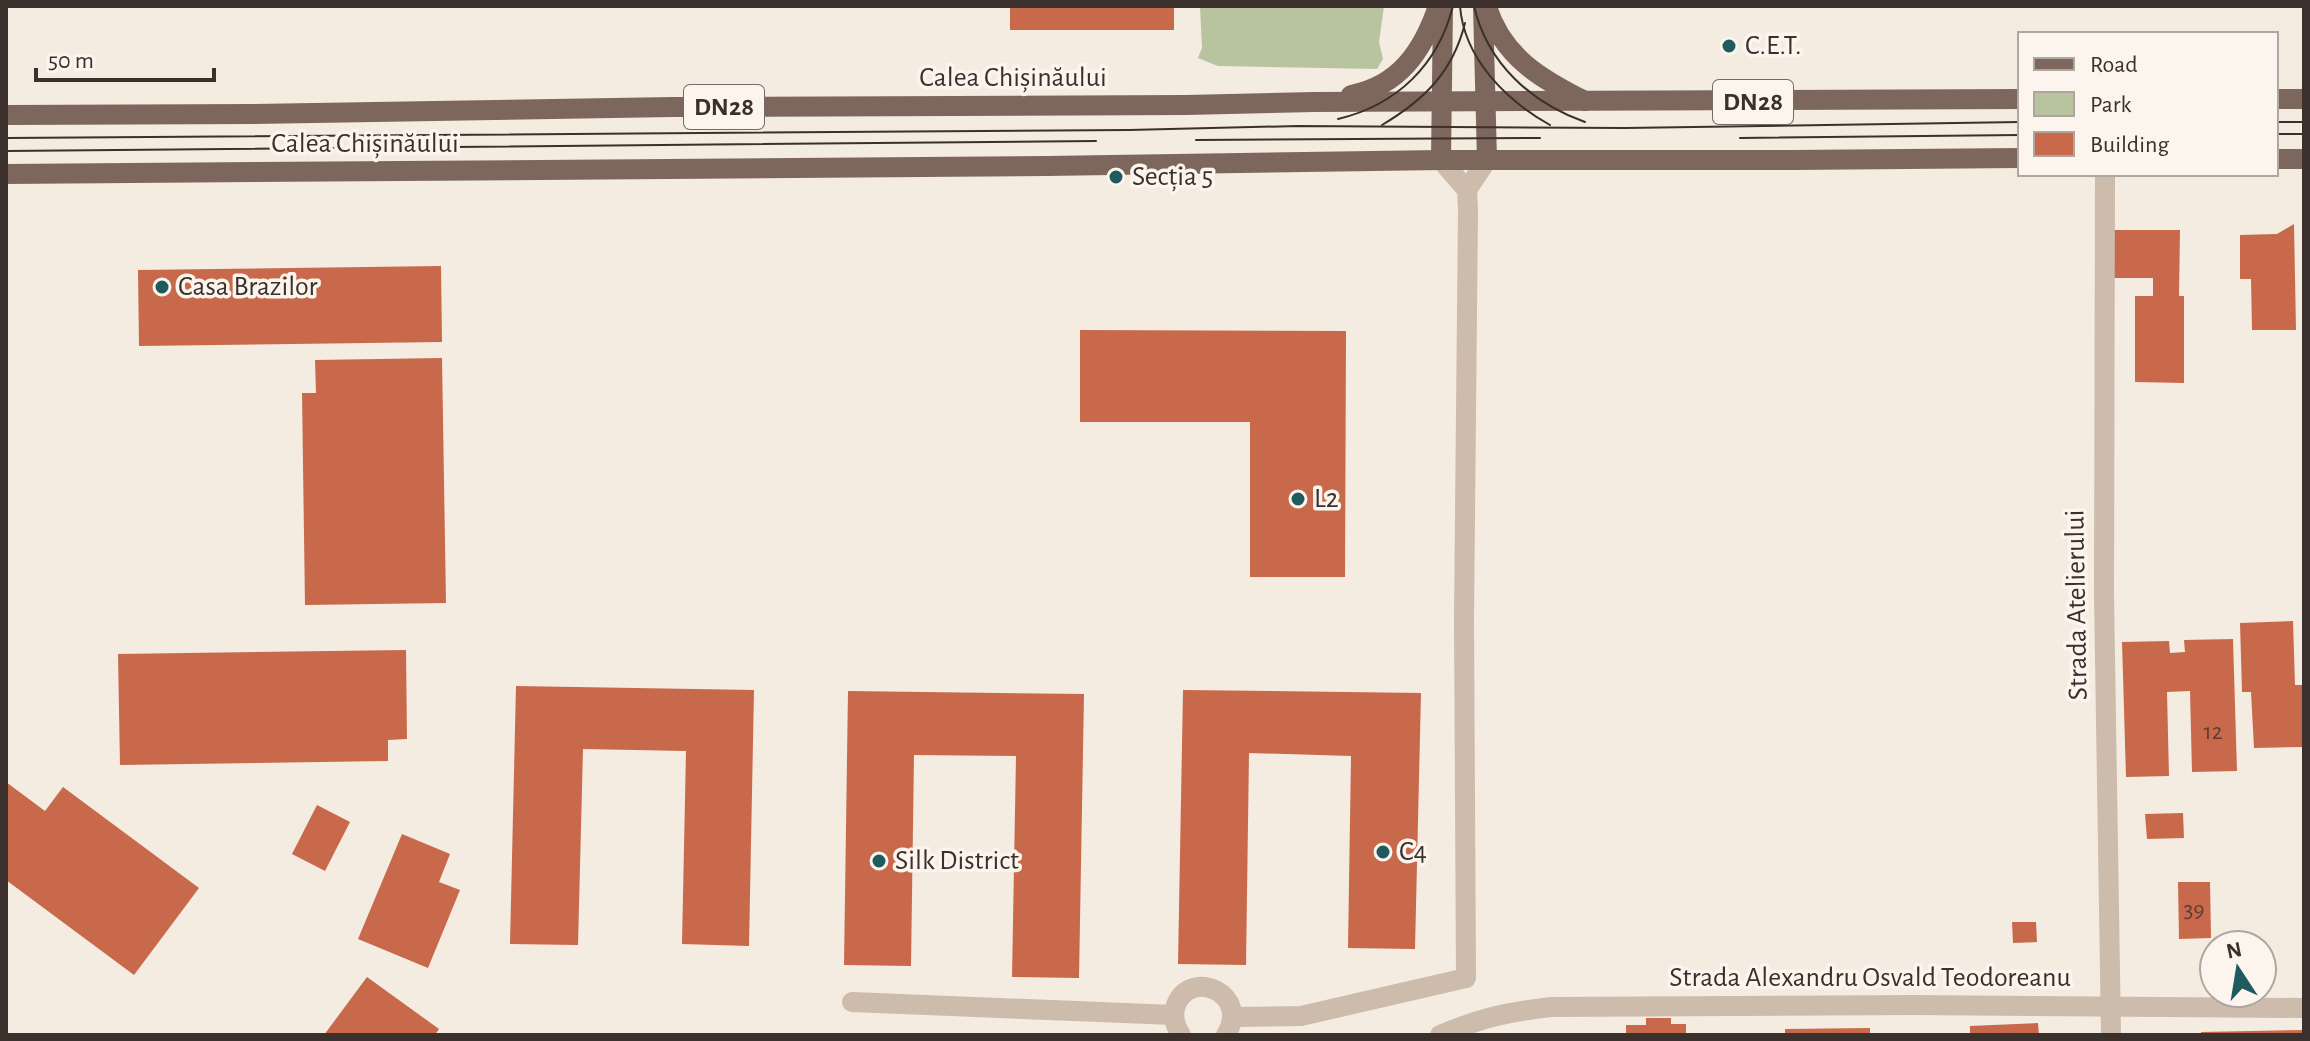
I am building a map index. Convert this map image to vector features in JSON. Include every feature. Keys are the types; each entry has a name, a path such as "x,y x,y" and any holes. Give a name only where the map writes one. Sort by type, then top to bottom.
{"main road":[{"path":"1314,102 1369,91 1391,80 1422,43 1440,6"},
{"path":"1440,6 1441,160"},
{"path":"1485,6 1487,160"},
{"path":"1485,6 1501,36 1531,71 1588,102"},
{"name":"Calea Chișinăului","path":"6,115 673,107 2018,99"},
{"path":"2278,99 2304,99"},
{"name":"Calea Chișinăului","path":"6,174 1441,160 2018,158"},
{"path":"2278,159 2304,159"}],"street":[{"path":"1441,160 1467,190"},
{"path":"1181,1035 1174,1015 1178,1001 1184,993 1203,986 1221,992 1232,1007 1229,1026 1301,1016 1466,978 1464,619 1467,190 1487,160"},
{"name":"Strada Atelierului","path":"2105,176 2104,594 2111,1035"},
{"path":"852,1002 1174,1015"},
{"name":"Strada Alexandru Osvald Teodoreanu","path":"1440,1035 1503,1013 1551,1007 2304,1008"}],"green space":[{"path":"1200,6 1384,6 1379,42 1383,59 1377,69 1218,66 1198,58 1202,48"}],"building":[{"path":"1010,6 1174,6 1174,30 1010,30"},
{"path":"2294,224 2296,330 2252,330 2251,279 2240,279 2240,235 2277,234"},
{"path":"2106,230 2180,230 2179,296 2184,296 2184,383 2135,382 2135,296 2153,296 2153,278 2105,278"},
{"path":"441,266 442,342 139,346 138,270"},
{"name":"L2","path":"1080,330 1346,331 1345,577 1250,577 1250,422 1080,422"},
{"path":"442,358 446,603 305,605 302,393 316,393 315,360"},
{"path":"2293,621 2295,685 2304,685 2304,747 2254,748 2251,692 2242,692 2240,623"},
{"path":"2233,639 2237,771 2192,772 2190,691 2167,692 2169,776 2126,777 2122,642 2169,641 2170,653 2185,652 2184,640"},
{"path":"406,650 407,739 388,740 388,761 120,765 118,654"},
{"path":"516,686 754,690 749,946 682,944 686,751 583,749 578,945 510,944"},
{"name":"C4","path":"1183,690 1421,693 1415,949 1348,948 1351,756 1249,753 1246,965 1178,964"},
{"name":"Silk District","path":"848,691 1084,694 1079,978 1012,977 1016,756 914,755 911,966 844,965"},
{"path":"6,782 45,811 63,787 199,888 134,975 6,880"},
{"path":"317,805 350,822 325,871 292,854"},
{"path":"2183,813 2184,838 2147,839 2145,814"},
{"path":"402,834 450,854 439,882 460,890 428,968 358,939"},
{"path":"2178,882 2210,882 2211,929 2198,929 2198,938 2179,939"},
{"path":"2012,922 2036,922 2037,942 2013,943"},
{"path":"367,977 439,1029 435,1035 324,1035"},
{"path":"1646,1018 1671,1018 1671,1024 1686,1024 1686,1035 1626,1035 1626,1025 1646,1025"},
{"path":"2038,1023 2039,1035 1970,1035 1970,1026"},
{"path":"1870,1028 1870,1035 1785,1035 1785,1029"},
{"path":"2304,1030 2304,1035 2201,1035 2201,1032"}],"tram line":[{"path":"1338,119 1379,104 1412,79 1437,47 1453,6"},
{"path":"1460,6 1470,44 1490,76 1518,104 1550,125"},
{"path":"1474,6 1489,46 1514,78 1547,104 1585,122"},
{"path":"1382,125 1424,95 1435,83 1453,56 1465,23"},
{"path":"6,138 1129,130 1298,126 1625,128 2018,122"},
{"path":"2278,122 2304,122"},
{"path":"2278,134 2304,134"},
{"path":"1740,138 2018,135"},
{"path":"1196,140 1540,138"},
{"path":"6,151 1096,141"}],"place":[{"name":"C.E.T.","path":"1729,46"},
{"name":"Secția 5","path":"1116,177"},
{"name":"Casa Brazilor","path":"162,287"},
{"name":"L2","path":"1298,499"},
{"name":"C4","path":"1383,852"},
{"name":"Silk District","path":"879,861"}]}
